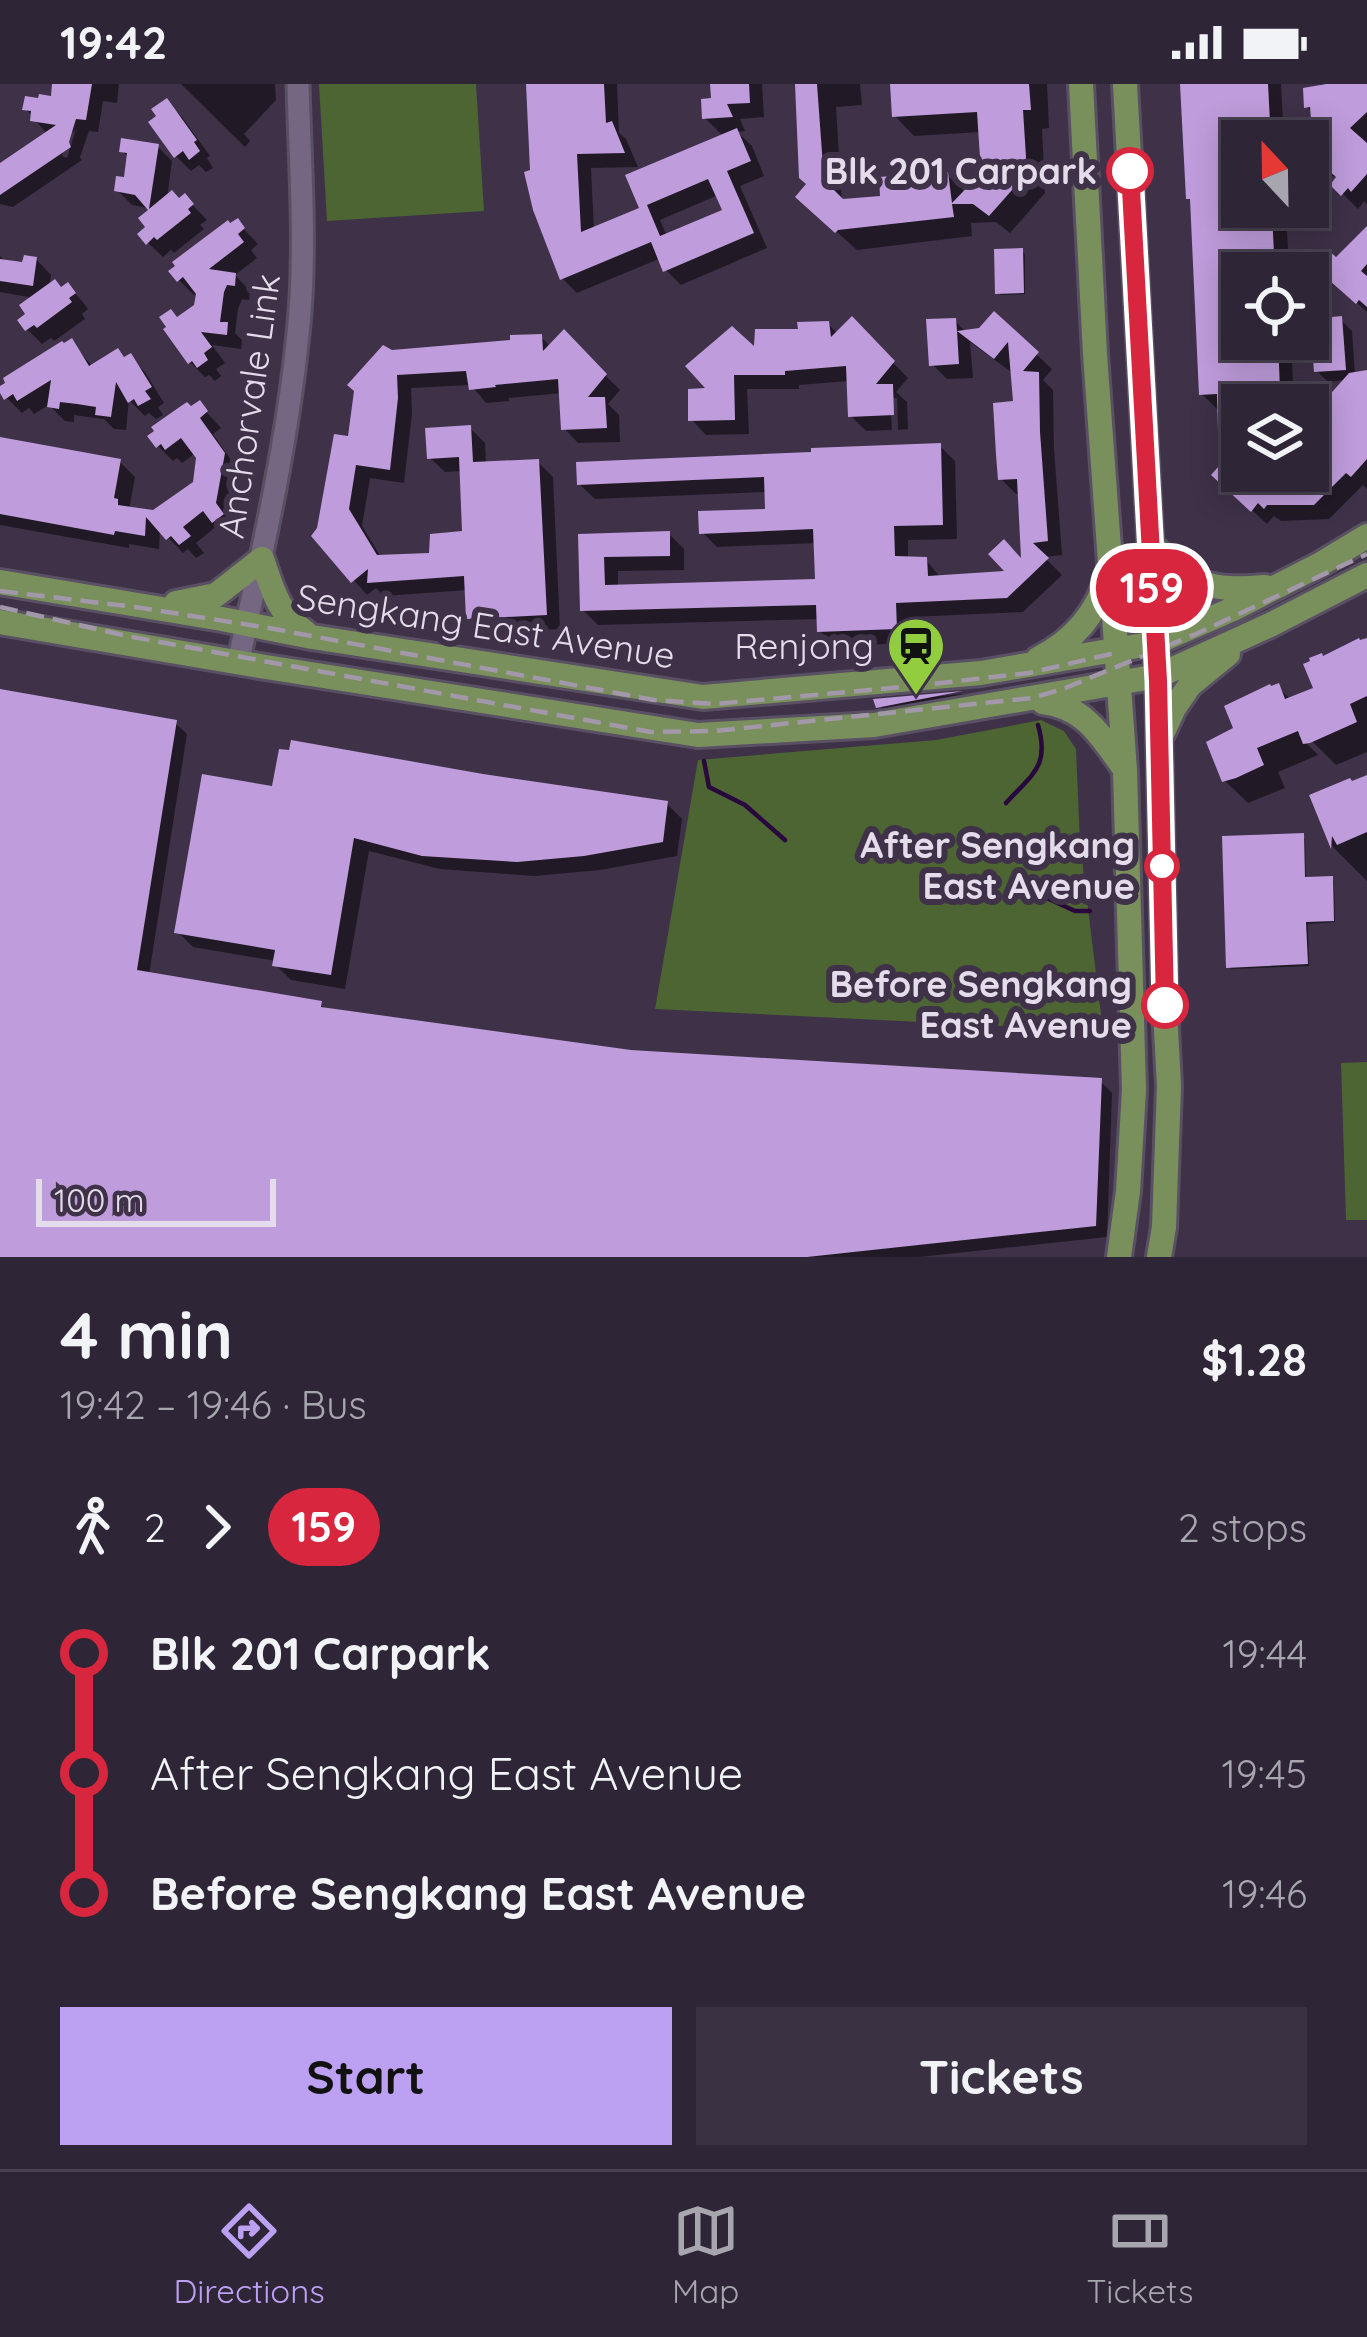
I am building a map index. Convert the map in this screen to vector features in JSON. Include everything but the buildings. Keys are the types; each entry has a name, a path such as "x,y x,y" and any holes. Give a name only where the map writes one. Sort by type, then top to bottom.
{"main road":[{"path":"1081,84 1125,770 1134,1090 1119,1257"},
{"path":"1125,84 1158,676 1169,1086 1159,1257"},
{"name":"Sengkang East Avenue","path":"0,582 312,637 703,697 1019,668 1155,643 1233,609 1367,536"},
{"path":"1150,544 1179,572 1204,585 1235,590 1277,586"},
{"path":"146,606 216,595 262,559 283,614 312,637"},
{"path":"1019,668 1082,628 1102,598 1111,564"},
{"name":"Sengkang East Avenue","path":"0,622 698,735 874,725 1158,676 1367,575"},
{"path":"1159,740 1190,686 1247,635"},
{"path":"1022,699 1060,704 1082,715 1125,770"}],"street":[{"name":"Anchorvale Link","path":"238,663 262,559 299,330 303,244 298,84"}],"green space":[{"path":"319,84 476,84 484,211 327,221"},
{"path":"1041,720 1064,731 1076,749 1080,843 1103,1031 655,1009 698,760 936,740"},
{"path":"1367,1062 1367,1220 1346,1220 1341,1063"}],"waterway":[{"path":"1006,803 1040,760 1038,725"},
{"path":"704,761 709,787 745,805 785,840"},
{"path":"1038,894 1075,911 1090,911"}],"railway":[{"path":"0,607 127,636 651,732 715,731 1032,698 1196,634 1367,554"},
{"path":"0,591 269,628 654,700 714,704 1029,673 1115,653"}],"bus line":[{"name":"159","path":"1130,171 1158,681 1165,1005"}],"place":[{"name":"Blk 201 Carpark","path":"1130,171"},
{"name":"Renjong","path":"916,697"},
{"name":"After Sengkang East Avenue","path":"1162,866"},
{"name":"Before Sengkang East Avenue","path":"1165,1005"}]}
